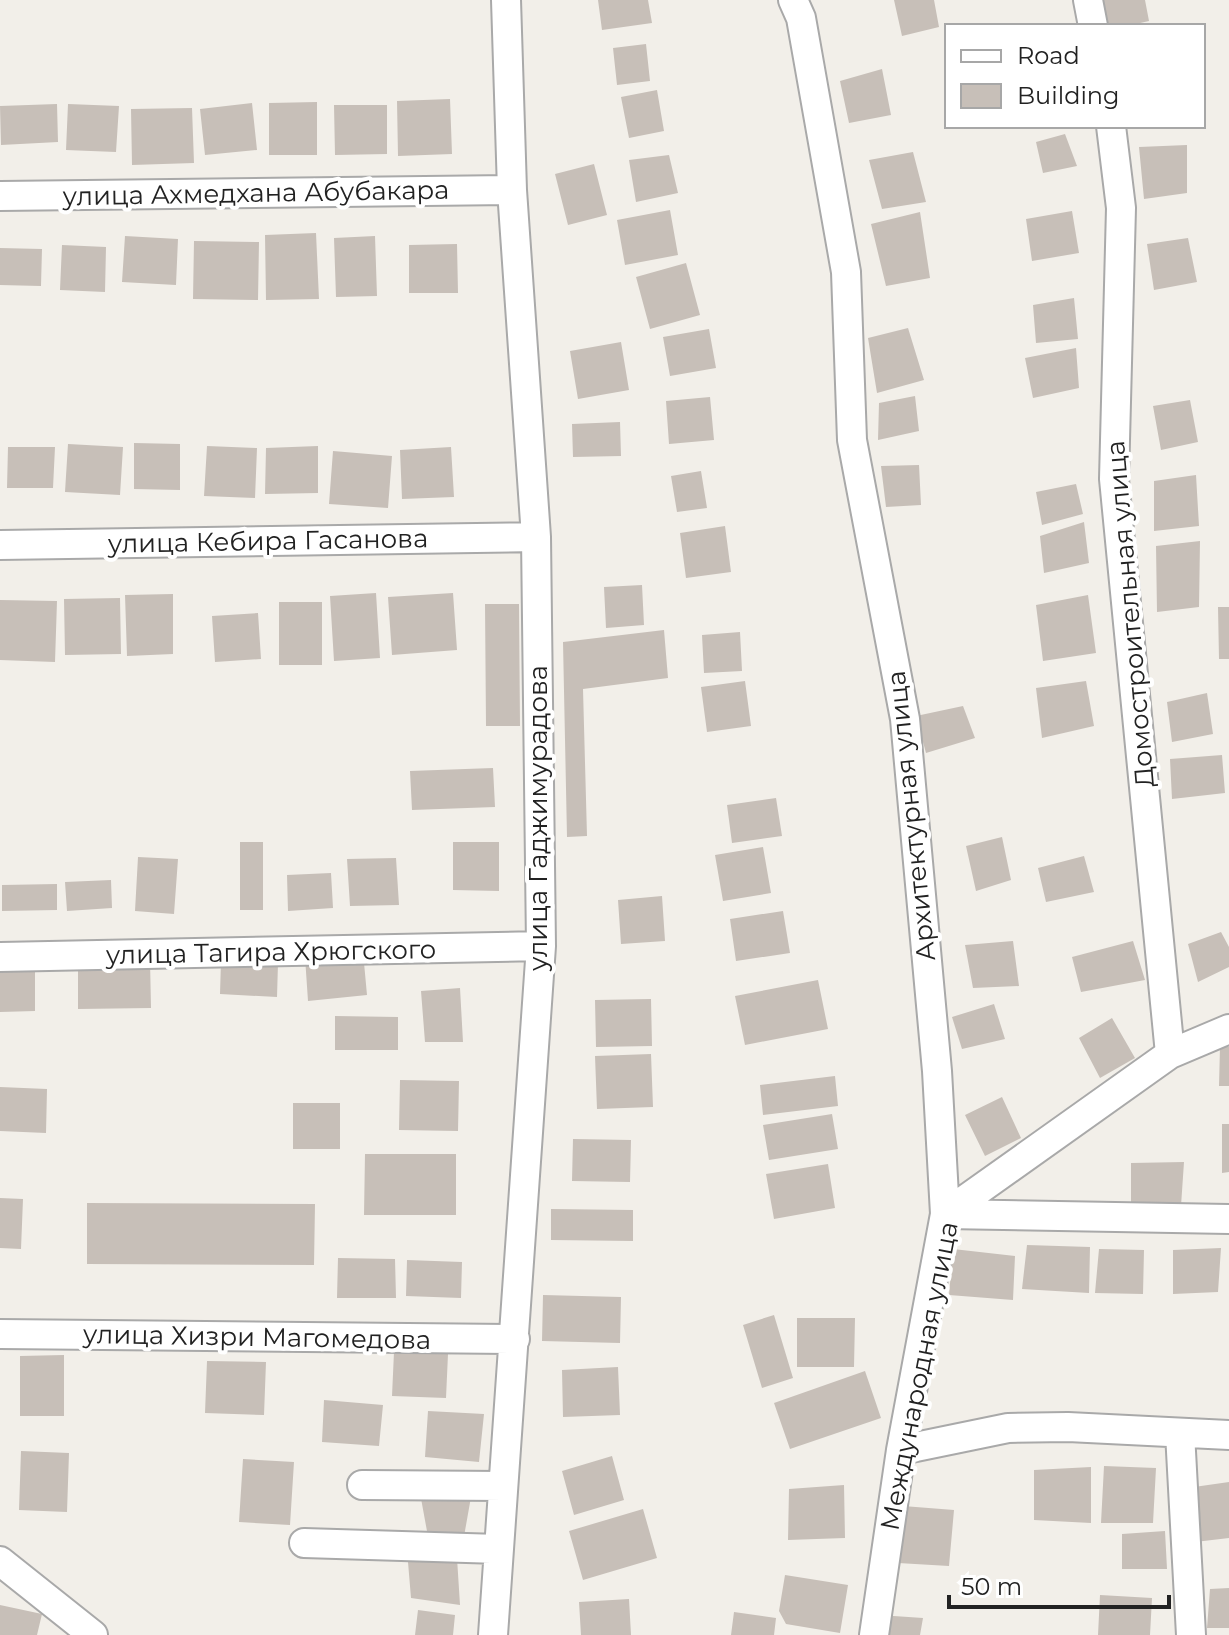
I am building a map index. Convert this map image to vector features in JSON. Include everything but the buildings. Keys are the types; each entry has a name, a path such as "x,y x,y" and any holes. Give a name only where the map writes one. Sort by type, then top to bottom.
{"street":[{"name":"улица Гаджимурадова","path":"493,1635 541,946 536,537 512,190 506,0"},
{"name":"Архитектурная улица","path":"793,0 801,18 846,272 852,440 905,719 937,1071 945,1214"},
{"path":"1088,0 1093,24"},
{"name":"Домостроительная улица","path":"1111,128 1121,208 1114,479 1170,1054"},
{"name":"улица Ахмедхана Абубакара","path":"0,196 512,190"},
{"name":"улица Кебира Гасанова","path":"0,545 536,537"},
{"name":"улица Тагира Хрюгского","path":"0,957 541,946"},
{"name":"Международная улица","path":"874,1635 901,1450 945,1214 1170,1054 1229,1029"},
{"path":"945,1214 1229,1219"},
{"name":"улица Хизри Магомедова","path":"0,1334 515,1339"},
{"path":"901,1450 1008,1428 1068,1427 1229,1435"},
{"path":"1180,1433 1191,1635"},
{"path":"362,1485 503,1486"},
{"path":"304,1543 499,1549"},
{"path":"0,1561 93,1635"}]}
